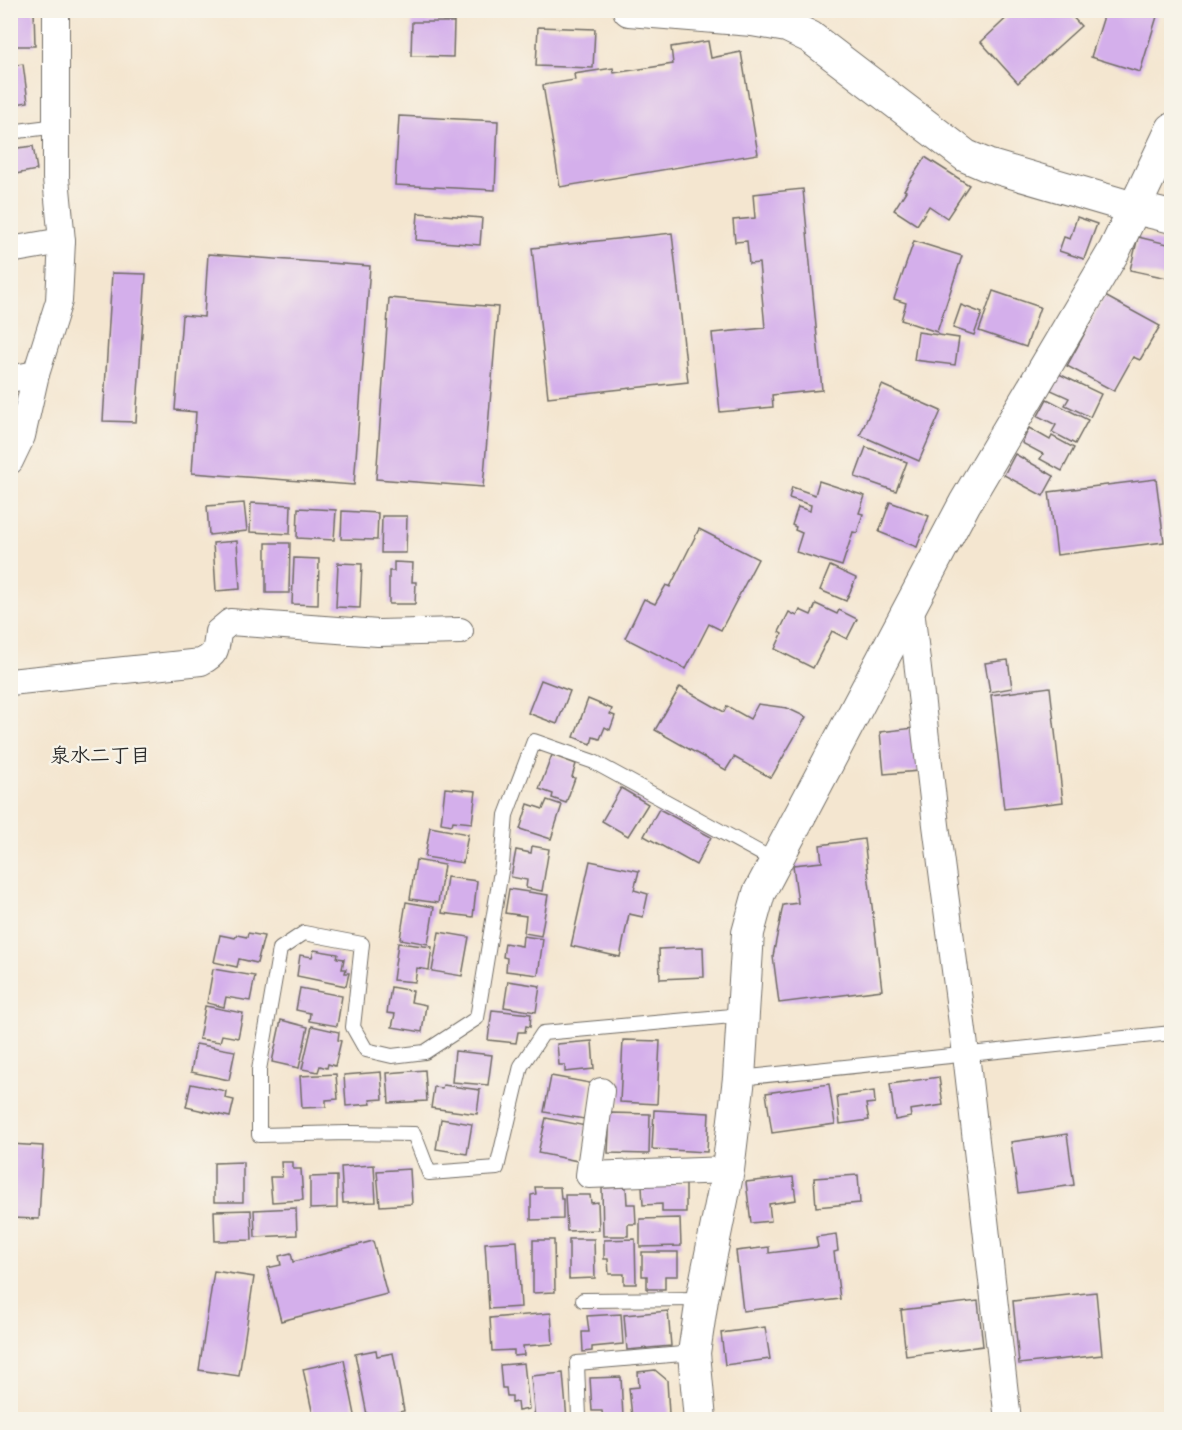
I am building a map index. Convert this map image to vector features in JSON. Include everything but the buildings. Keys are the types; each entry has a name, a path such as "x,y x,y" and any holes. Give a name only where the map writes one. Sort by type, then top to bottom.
{"street":[{"path":"10,461 22,436 36,374 59,301 62,241 56,178 56,10"},
{"path":"629,10 752,20 787,26 810,37 966,156 987,165 1172,218"},
{"path":"700,1419 694,1353 702,1299 728,1170 739,1078 748,933 759,893 965,503 1114,250 1172,129"},
{"path":"10,250 62,241"},
{"path":"10,379 36,374"},
{"path":"911,609 1008,1419"},
{"path":"10,682 201,662 216,650 218,632 230,622 378,633 459,631"},
{"path":"602,1091 589,1175 728,1170"}],"lane":[{"path":"10,132 57,126"},
{"path":"743,1015 543,1033 521,1066 497,1168 429,1173 414,1134 259,1135 259,1070 280,949 304,933 363,944 353,1027 366,1050 392,1056 425,1052 477,1018 502,865 506,815 534,741 594,762 775,861"},
{"path":"739,1078 1172,1033"},
{"path":"583,1300 702,1299"},
{"path":"579,1418 577,1363 694,1353"}],"district":[{"name":"泉水二丁目","path":"100,755"}]}
